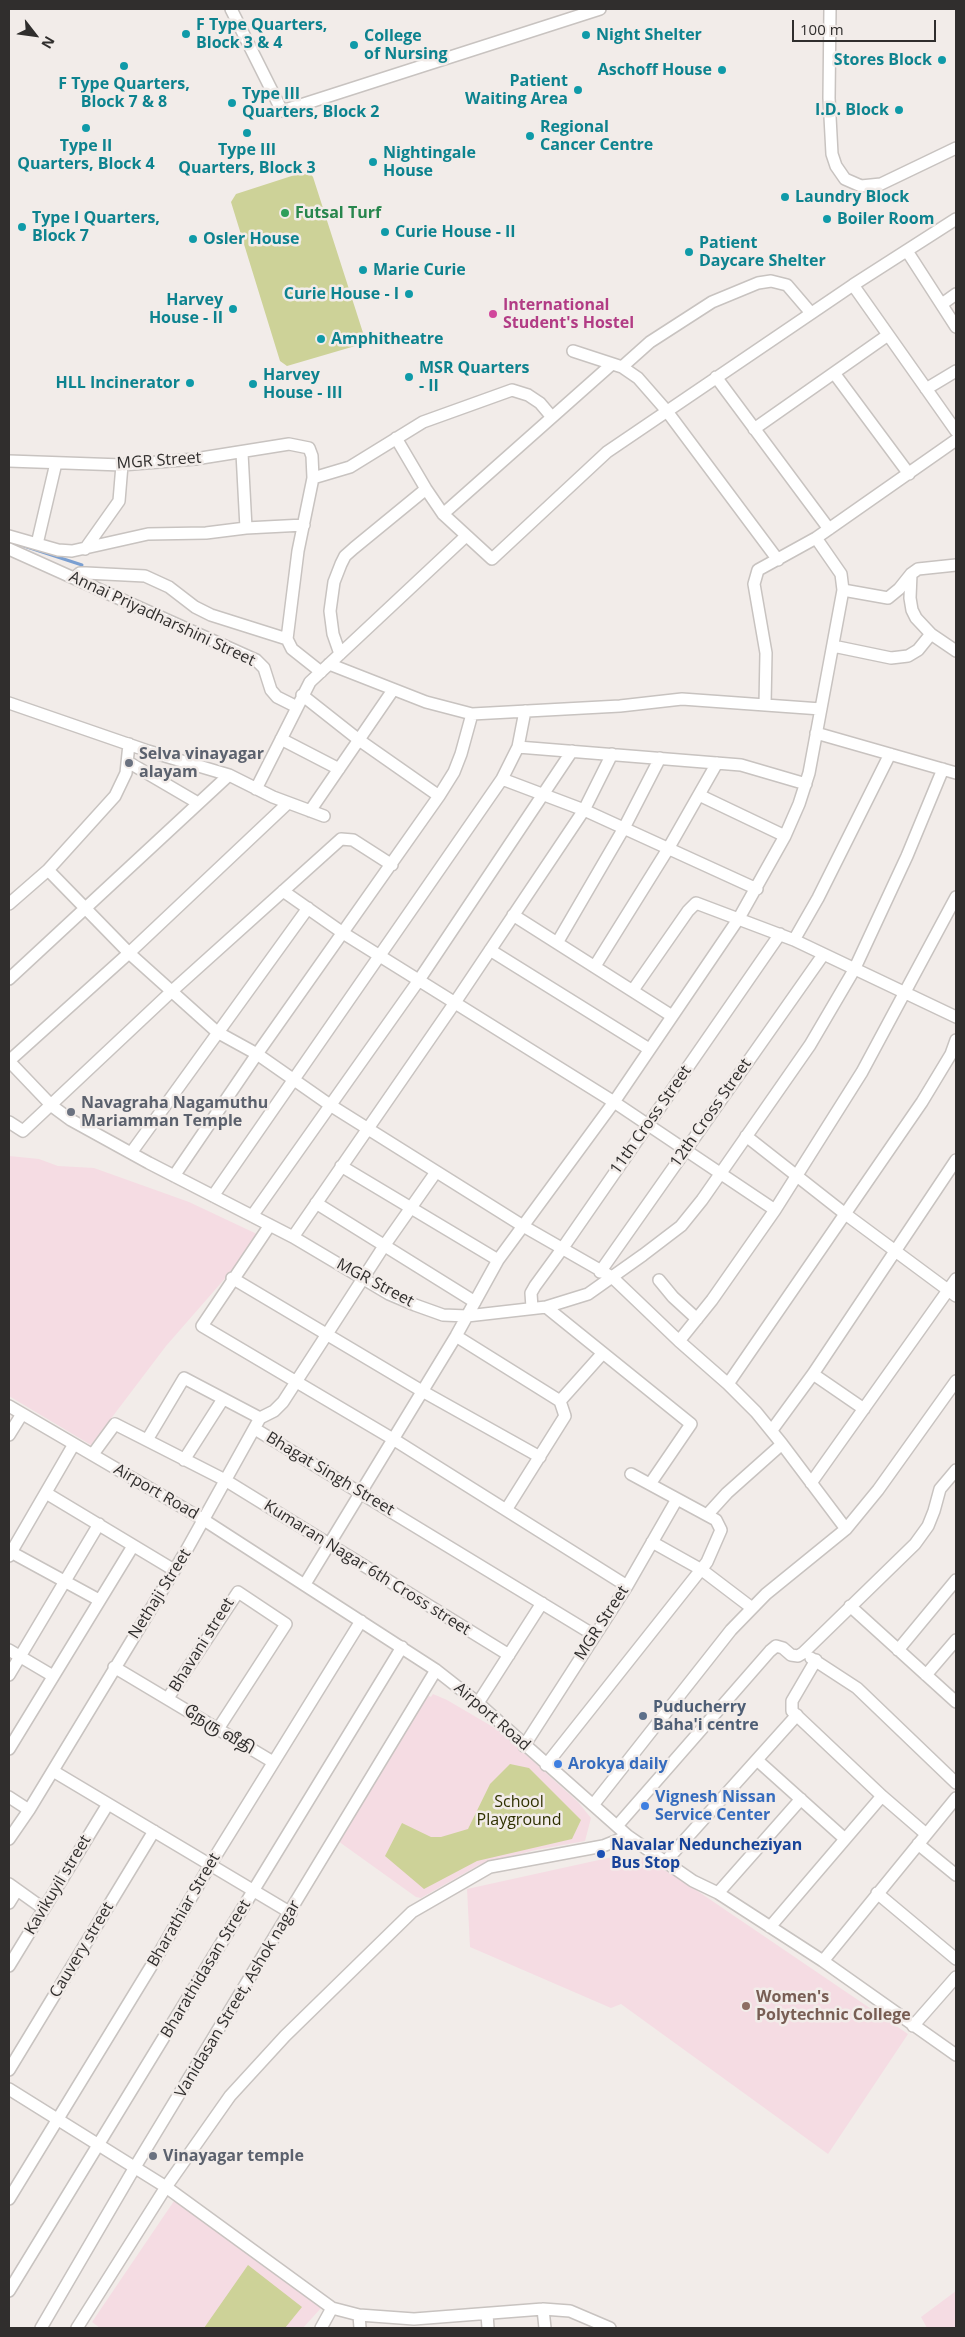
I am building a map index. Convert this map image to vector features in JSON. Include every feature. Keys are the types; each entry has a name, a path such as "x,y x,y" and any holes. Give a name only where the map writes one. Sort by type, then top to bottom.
{"street":[{"path":"231,9 282,111 600,9"},
{"path":"830,9 829,98 832,154 836,166 845,180 861,186 881,184 956,148"},
{"path":"396,438 426,489 444,514 492,559 607,452 666,410 853,285 956,220"},
{"path":"907,251 956,327"},
{"path":"444,514 551,416 617,365 704,307 758,282 771,281 787,285 811,313"},
{"path":"853,285 956,431"},
{"path":"942,304 956,294"},
{"path":"754,429 888,335"},
{"path":"573,351 617,365 638,378 666,410 778,560"},
{"path":"926,389 956,371"},
{"path":"834,373 909,474"},
{"path":"716,377 829,530"},
{"path":"551,416 540,403 528,395 512,390 423,422 341,471 313,478 304,524 287,639 292,648 325,668 450,710 472,714 620,706 682,699 821,709"},
{"path":"765,705 766,653 754,584 755,576 762,566 778,560 829,530 956,440"},
{"name":"MGR Street","path":"9,461 122,465 195,460 289,444 309,448 312,456 313,478"},
{"path":"242,453 246,528"},
{"path":"37,544 56,463"},
{"path":"85,549 118,501 122,465"},
{"path":"340,654 333,634 330,611 334,582 345,556 426,489"},
{"path":"9,536 58,550 85,549 148,534 206,533 304,524"},
{"path":"256,789 310,682 466,536"},
{"path":"305,1584 456,1336 498,1260 614,1102 740,918 785,836 806,784 843,590 841,574 816,538"},
{"name":"Annai Priyadharshini Street","path":"9,549 256,660 264,668 271,690 277,697 296,707"},
{"path":"843,590 888,598 899,589 910,574 918,569 956,565"},
{"path":"74,578 86,573 145,576 169,587 195,607 211,616 287,639"},
{"path":"910,574 912,610 916,618 931,634 956,651"},
{"path":"833,646 891,658 908,656 918,650 931,634"},
{"path":"310,811 394,690"},
{"path":"302,695 359,740 438,796"},
{"path":"9,703 129,744 229,775 288,803 324,816"},
{"path":"214,1196 502,779 518,747 525,711"},
{"path":"174,1176 257,1054 392,865 454,772 472,714"},
{"path":"816,734 942,769 956,771"},
{"path":"281,740 339,769"},
{"path":"9,904 48,870 115,796 122,786 128,762 129,744"},
{"path":"518,747 741,765 806,784"},
{"path":"252,1216 419,980 572,751"},
{"path":"293,1237 456,1002 584,810 612,754"},
{"path":"794,940 818,898 890,754"},
{"path":"558,943 624,828 660,758"},
{"path":"128,762 198,803"},
{"path":"595,966 668,849 717,763"},
{"name":"MGR Street","path":"9,1061 52,1106 71,1120 174,1176 293,1237 414,1305 443,1315 467,1316 546,1307 588,1294 681,1226 721,1174 810,1045 854,970 907,856 942,769"},
{"path":"9,979 83,908 229,775"},
{"path":"502,779 584,810 757,888"},
{"path":"699,795 785,836"},
{"path":"9,1061 129,953 288,803"},
{"path":"9,1122 24,1131 172,991 341,839 353,840 392,865"},
{"path":"48,870 129,953 217,1032 257,1054 330,1105 436,1172 612,1278 728,1384 772,1430 846,1529"},
{"path":"283,891 343,933 614,1102 775,1210"},
{"path":"678,1340 697,1319 797,1176 862,1072 907,992 956,897"},
{"path":"632,990 688,911 696,903 740,918 794,940 854,970 907,992 956,1017"},
{"path":"131,1153 308,908"},
{"path":"513,915 672,1016"},
{"name":"11th Cross Street","path":"532,1308 531,1293 535,1286 780,934"},
{"path":"490,950 649,1049"},
{"name":"12th Cross Street","path":"600,1272 822,955"},
{"path":"728,1384 922,1102 951,1054 956,1040"},
{"path":"746,1136 844,1213 952,1293"},
{"path":"772,1430 813,1374 956,1160"},
{"path":"341,1166 498,1260"},
{"path":"255,1429 260,1418 274,1412 296,1382 384,1246 436,1172"},
{"path":"316,1203 475,1302"},
{"path":"270,1225 232,1278 202,1326 393,1439 627,1586"},
{"path":"232,1278 422,1391 540,1457"},
{"path":"811,1483 864,1409 952,1293 956,1279"},
{"path":"660,1280 673,1297 697,1319"},
{"path":"546,1307 691,1424 650,1484"},
{"path":"456,1336 560,1401 565,1416 506,1510"},
{"path":"560,1401 602,1354"},
{"path":"813,1374 864,1409"},
{"path":"147,1440 184,1378 260,1418"},
{"path":"593,1806 725,1638 752,1608 766,1594 846,1529 878,1490 956,1381"},
{"path":"184,1460 223,1399"},
{"name":"Airport Road","path":"9,1406 204,1520 436,1670 478,1703 524,1746 628,1836 693,1881 718,1894 823,1961 956,2055"},
{"path":"9,1435 22,1414"},
{"path":"93,1454 115,1424 225,1480"},
{"name":"Bhagat Singh Street","path":"204,1520 255,1429 594,1635"},
{"path":"74,1444 9,1553 100,1600"},
{"path":"707,1515 728,1493 782,1444"},
{"path":"617,1826 770,1651 776,1646 783,1648 792,1655 798,1656 803,1653 914,1544 928,1526 940,1489 956,1470"},
{"path":"546,1765 702,1570 721,1530 716,1520 631,1474"},
{"name":"Kumaran Nagar 6th Cross street","path":"225,1480 509,1655"},
{"path":"46,1493 174,1570"},
{"name":"MGR Street","path":"524,1746 627,1586 677,1499"},
{"name":"Nethaji Street","path":"9,1839 29,1810 204,1520"},
{"path":"9,1676 99,1524"},
{"path":"652,1542 702,1570 752,1608"},
{"path":"9,1749 133,1546"},
{"path":"898,1650 956,1580"},
{"name":"Bhavani street","path":"168,1698 236,1592 286,1624 218,1729"},
{"path":"478,1703 542,1603"},
{"path":"850,1606 956,1702"},
{"name":"Bharathiar Street","path":"9,2199 210,1865 361,1622"},
{"path":"926,1675 956,1640"},
{"name":"Bharathidasan Street","path":"9,2291 402,1647"},
{"path":"9,1650 53,1676"},
{"path":"803,1653 857,1688 956,1783"},
{"path":"816,1660 792,1701 792,1711 882,1796 926,1834"},
{"name":"நேரு வீதி","path":"114,1667 273,1762"},
{"name":"Vanidasan Street, Ashok nagar","path":"40,2328 134,2167 291,1913 436,1670"},
{"path":"665,1862 797,1715"},
{"path":"757,1760 845,1839"},
{"path":"52,1771 291,1913"},
{"path":"770,1927 882,1796"},
{"path":"9,1797 29,1810"},
{"path":"823,1961 956,1798"},
{"path":"718,1894 801,1799"},
{"name":"Kavikuyil street","path":"9,1966 108,1804"},
{"name":"Cauvery street","path":"9,2070 154,1831"},
{"path":"77,2328 166,2187 230,2096 285,2036 412,1912 490,1867 602,1846 628,1836"},
{"path":"918,1844 956,1875"},
{"path":"9,1903 13,1887 44,1909"},
{"path":"877,1893 956,1959"},
{"path":"913,2026 956,1977"},
{"path":"9,2089 166,2187 332,2308 359,2315 415,2324 486,2314 543,2309 570,2311 610,2328"},
{"path":"321,2328 332,2308"},
{"path":"543,2309 545,2328"},
{"path":"486,2314 488,2328"},
{"path":"359,2315 360,2328"}],"shaded area":[{"path":"9,1156 39,1159 58,1166 94,1168 189,1202 259,1235 228,1275 166,1346 91,1445 9,1396"},
{"path":"433,1694 447,1700 500,1731 578,1802 591,1818 585,1841 535,1850 479,1865 421,1898 416,1897 338,1841 427,1695 431,1697"},
{"name":"Women's Polytechnic College","path":"617,1856 649,1858 908,2034 828,2154 621,2004 611,2008 470,1947 467,1889"},
{"path":"176,2198 321,2308 303,2328 100,2328 92,2322"},
{"path":"956,2291 956,2328 927,2328 921,2317"}],"green space":[{"path":"304,172 310,173 313,177 365,339 362,344 287,366 280,361 231,202 236,194"},
{"name":"School Playground","path":"510,1764 529,1768 581,1820 572,1839 477,1861 424,1889 385,1856 402,1823 431,1837 441,1837 468,1829 490,1784"},
{"path":"248,2265 302,2307 285,2328 204,2328"}],"waterway":[{"path":"24,546 82,565"}],"place":[{"name":"F Type Quarters, Block 3 & 4","path":"186,34"},
{"name":"Night Shelter","path":"586,35"},
{"name":"College of Nursing","path":"354,45"},
{"name":"Stores Block","path":"942,60"},
{"name":"F Type Quarters, Block 7 & 8","path":"124,66"},
{"name":"Aschoff House","path":"722,70"},
{"name":"Patient Waiting Area","path":"578,90"},
{"name":"Type III Quarters, Block 2","path":"232,103"},
{"name":"I.D. Block","path":"899,110"},
{"name":"Type II Quarters, Block 4","path":"86,128"},
{"name":"Type III Quarters, Block 3","path":"247,133"},
{"name":"Regional Cancer Centre","path":"530,136"},
{"name":"Nightingale House","path":"373,162"},
{"name":"Laundry Block","path":"785,197"},
{"name":"Futsal Turf","path":"285,213"},
{"name":"Boiler Room","path":"827,219"},
{"name":"Type I Quarters, Block 7","path":"22,227"},
{"name":"Curie House - II","path":"385,232"},
{"name":"Osler House","path":"193,239"},
{"name":"Patient Daycare Shelter","path":"689,252"},
{"name":"Marie Curie","path":"363,270"},
{"name":"Curie House - I","path":"409,294"},
{"name":"Harvey House - II","path":"233,309"},
{"name":"International Student's Hostel","path":"493,314"},
{"name":"Amphitheatre","path":"321,339"},
{"name":"MSR Quarters - II","path":"409,377"},
{"name":"HLL Incinerator","path":"190,383"},
{"name":"Harvey House - III","path":"253,384"},
{"name":"Selva vinayagar alayam","path":"129,763"},
{"name":"Navagraha Nagamuthu Mariamman Temple","path":"71,1112"},
{"name":"Puducherry Baha'i centre","path":"643,1716"},
{"name":"Arokya daily","path":"558,1764"},
{"name":"Vignesh Nissan Service Center","path":"645,1806"},
{"name":"Navalar Neduncheziyan Bus Stop","path":"601,1854"},
{"name":"Women's Polytechnic College","path":"746,2006"},
{"name":"Vinayagar temple","path":"153,2156"}]}
